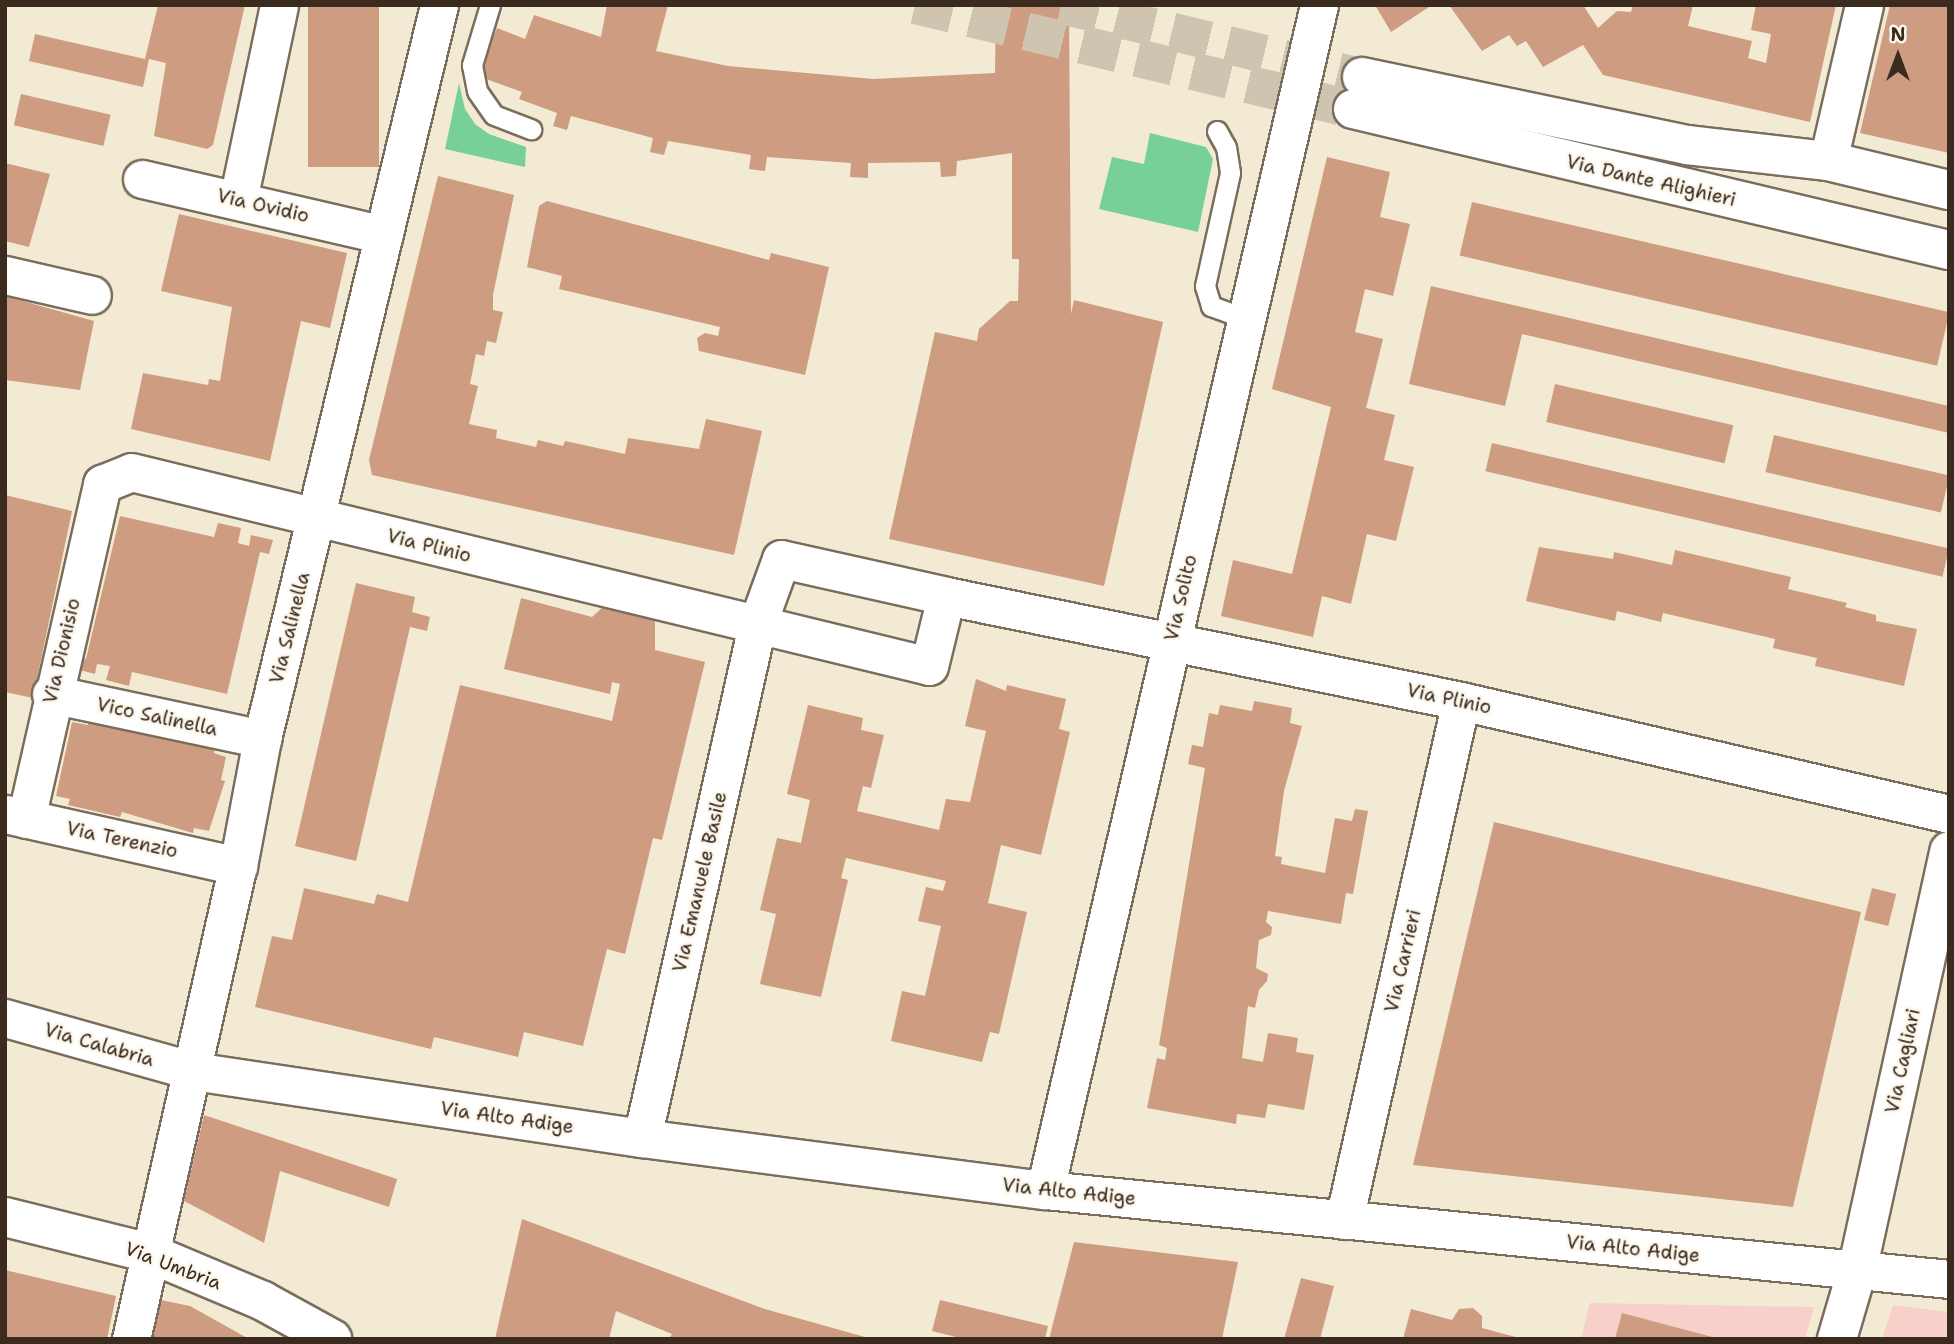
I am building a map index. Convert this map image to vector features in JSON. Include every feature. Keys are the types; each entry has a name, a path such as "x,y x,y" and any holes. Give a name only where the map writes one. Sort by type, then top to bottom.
{"street":[{"path":"238,200 279,5"},
{"name":"Via Salinella","path":"131,1339 238,866 262,739 318,520 439,5"},
{"name":"Via Solìto","path":"1045,1190 1319,5"},
{"path":"1828,161 1864,5"},
{"name":"Via Dante Alighieri","path":"1949,190 1828,161 1687,145 1357,93 1949,250"},
{"name":"Via Ovidio","path":"142,179 384,234"},
{"path":"5,275 92,295"},
{"name":"Via Plinio","path":"102,484 131,472 318,520 929,666 946,597"},
{"name":"Via Dionisio","path":"15,817 51,694 102,484"},
{"name":"Via Plinio","path":"757,625 781,559 946,597 1461,701 1949,814"},
{"name":"Via Emanuele Basile","path":"642,1138 757,625"},
{"name":"Vico Salinella","path":"51,694 262,739"},
{"name":"Via Carrieri","path":"1344,1220 1461,701"},
{"name":"Via Terenzio","path":"15,817 238,866"},
{"name":"Via Cagliari","path":"1837,1339 1857,1271 1949,851"},
{"name":"Via Calabria","path":"5,1018 193,1071"},
{"name":"Via Alto Adige","path":"193,1071 642,1138 1045,1190 1949,1279"},
{"name":"Via Umbria","path":"5,1217 149,1253 263,1301 332,1339"}],"lane":[{"path":"490,5 472,65 477,91 494,115 531,129"},
{"path":"1217,131 1226,147 1230,173 1205,286 1211,306 1246,319"}],"shaded area":[{"path":"1590,1303 1814,1307 1805,1339 1581,1339"},
{"path":"1893,1305 1949,1312 1949,1339 1882,1339"}],"green space":[{"path":"459,83 465,109 475,124 489,134 526,147 525,167 445,149"},
{"path":"1150,133 1206,147 1213,159 1198,232 1099,209 1112,157 1144,164"}],"building":[{"path":"158,5 245,5 213,145 207,149 154,136 166,63 149,59 143,87 29,61 35,34 145,59"},
{"path":"308,5 379,5 379,167 308,167"},
{"path":"607,5 668,5 656,51 728,66 873,79 995,73 996,5 1069,5 1071,314 1074,300 1163,322 1104,586 889,539 935,332 977,341 979,329 1010,301 1018,301 1019,259 1012,259 1012,153 957,161 956,176 941,177 940,162 868,163 868,178 850,177 851,163 767,157 765,171 749,169 751,155 668,141 664,155 650,152 653,138 571,116 567,130 553,126 557,113 519,99 522,92 478,76 497,28 525,39 534,15 601,37"},
{"path":"1375,5 1432,5 1391,32"},
{"path":"1449,5 1583,5 1598,28 1617,11 1631,12 1633,5 1693,5 1688,26 1752,41 1748,58 1766,63 1771,34 1751,30 1756,5 1836,5 1810,122 1603,75 1583,45 1543,67 1526,41 1517,46 1509,35 1482,51"},
{"path":"1890,5 1949,5 1949,153 1860,133"},
{"path":"21,94 111,115 103,146 14,125"},
{"path":"1327,157 1390,172 1380,217 1410,224 1393,296 1365,289 1355,332 1383,339 1366,408 1395,415 1384,460 1414,467 1396,541 1367,534 1351,604 1322,596 1313,637 1221,616 1233,560 1292,574 1331,407 1272,389"},
{"path":"5,163 50,174 29,247 5,241"},
{"path":"438,176 514,195 493,295 493,310 503,312 496,343 487,341 484,356 476,354 470,384 478,386 469,424 497,430 496,438 536,447 538,440 563,446 565,441 625,454 628,438 699,449 706,419 762,431 734,555 372,475 369,460"},
{"path":"547,201 769,260 771,253 829,267 805,375 699,351 697,338 705,333 718,336 720,327 559,289 562,276 527,267 539,206"},
{"path":"1472,202 1949,312 1937,366 1460,256"},
{"path":"179,214 347,253 330,328 301,321 270,461 131,429 143,373 208,385 209,379 220,381 232,307 161,291"},
{"path":"1431,286 1949,406 1949,433 1522,334 1505,406 1409,384"},
{"path":"5,296 94,321 80,390 5,380"},
{"path":"1555,384 1733,425 1725,463 1546,422"},
{"path":"1774,435 1949,475 1941,513 1765,472"},
{"path":"1492,443 1949,549 1942,577 1485,471"},
{"path":"5,495 72,511 33,698 5,692"},
{"path":"120,516 214,537 218,523 241,528 238,543 249,546 251,535 273,540 269,554 260,552 227,694 132,672 129,686 106,680 110,666 97,664 95,674 76,669 79,658 86,659"},
{"path":"1539,547 1613,559 1614,552 1672,565 1675,550 1791,577 1788,589 1847,603 1845,607 1876,615 1876,621 1917,629 1904,686 1815,666 1817,658 1773,648 1775,639 1663,613 1661,622 1617,611 1615,621 1526,601"},
{"path":"356,583 415,597 412,612 430,617 427,631 410,627 356,861 295,846"},
{"path":"521,598 592,617 604,606 655,618 655,650 705,662 662,840 653,838 625,954 607,949 583,1046 524,1032 518,1057 434,1037 431,1049 255,1007 272,936 292,940 304,888 374,904 377,894 408,902 460,685 612,721 620,684 612,682 610,694 504,669"},
{"path":"976,679 1006,691 1007,685 1066,699 1059,729 1070,732 1041,855 1001,845 988,903 1027,912 999,1034 990,1032 982,1062 891,1041 902,991 925,996 941,926 918,921 926,887 943,891 946,881 846,858 841,878 848,880 821,997 760,984 776,914 760,910 777,838 801,843 810,800 787,794 808,705 863,718 861,730 884,735 871,788 863,786 857,811 939,830 946,799 970,802 986,731 965,726"},
{"path":"1254,701 1292,708 1290,723 1302,726 1284,791 1275,856 1282,857 1281,864 1325,873 1335,818 1352,821 1355,809 1368,811 1353,894 1346,893 1341,924 1268,911 1266,922 1272,927 1271,935 1259,940 1256,968 1268,974 1267,981 1259,990 1255,1008 1248,1006 1242,1058 1263,1062 1268,1033 1298,1038 1296,1052 1314,1055 1304,1110 1268,1104 1265,1118 1237,1114 1236,1124 1147,1108 1157,1058 1165,1060 1167,1048 1159,1045 1205,768 1188,764 1192,745 1203,747 1209,713 1218,715 1220,705 1252,711"},
{"path":"89,718 215,747 214,753 226,757 221,780 225,781 209,831 194,828 193,833 122,812 120,817 68,805 70,799 56,796 72,722 88,725"},
{"path":"1494,822 1861,912 1793,1207 1413,1165"},
{"path":"1872,888 1896,894 1888,926 1864,920"},
{"path":"204,1115 397,1179 389,1207 280,1171 264,1243 184,1201"},
{"path":"522,1219 765,1309 872,1339 669,1339 672,1334 616,1311 609,1339 495,1339"},
{"path":"1074,1242 1238,1262 1222,1339 1049,1339"},
{"path":"5,1270 116,1296 107,1339 5,1339"},
{"path":"1301,1278 1334,1286 1320,1339 1284,1339"},
{"path":"156,1299 190,1306 249,1339 147,1339"},
{"path":"940,1300 1048,1326 1045,1339 964,1339 932,1331"},
{"path":"1473,1308 1482,1316 1482,1328 1523,1339 1403,1339 1411,1309 1452,1320 1459,1309"},
{"path":"1622,1313 1716,1338 1615,1339"}],"tunnel":[{"path":"915,5 1353,109"},
{"path":"1061,5 1362,77"}]}
